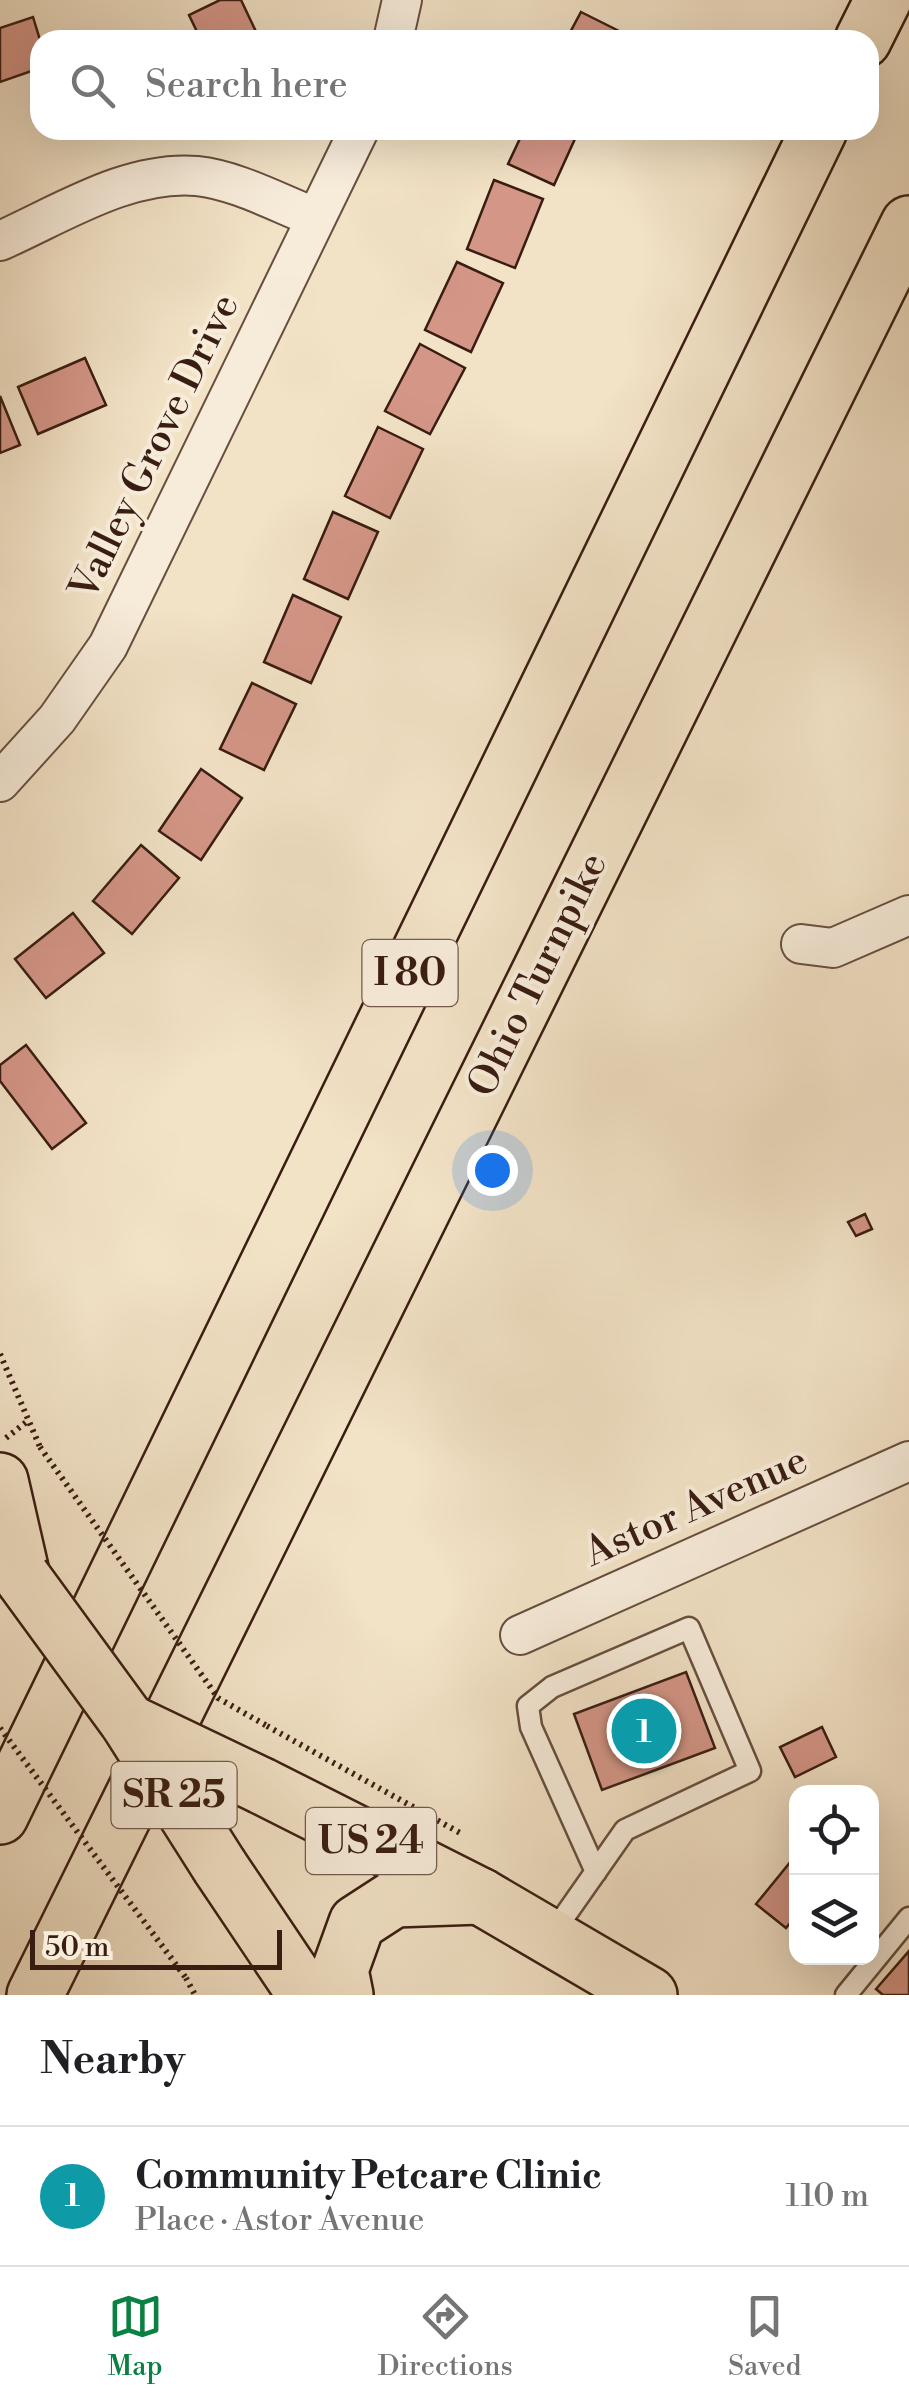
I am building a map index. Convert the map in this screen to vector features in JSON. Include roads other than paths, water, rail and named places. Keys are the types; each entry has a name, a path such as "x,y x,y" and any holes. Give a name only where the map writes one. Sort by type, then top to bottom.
{"main road":[{"path":"868,30 882,0"},
{"name":"I 80","path":"0,1816 815,140"},
{"name":"Ohio Turnpike","path":"35,1995 909,224"},
{"name":"US 24","path":"20,1464 11,1568 128,1722 480,1896 550,1937 596,1973 649,1995"},
{"name":"SR 25","path":"128,1722 306,1995"},
{"path":"345,1995 340,1970 358,1923 394,1899 480,1896"}],"street":[{"path":"394,30 402,0"},
{"name":"Valley Grove Drive","path":"0,782 57,719 108,646 354,140"},
{"path":"0,242 105,193 140,181 168,177 198,176 222,182 314,217"},
{"path":"802,944 833,948 909,916"},
{"name":"Astor Avenue","path":"520,1635 909,1461"}],"lane":[{"path":"550,1937 596,1872 625,1830 750,1770 689,1628 552,1687 528,1706 531,1727 596,1872"},
{"path":"846,1995 909,1918"}],"place":[{"name":"Community Petcare Clinic","path":"644,1731"}]}
